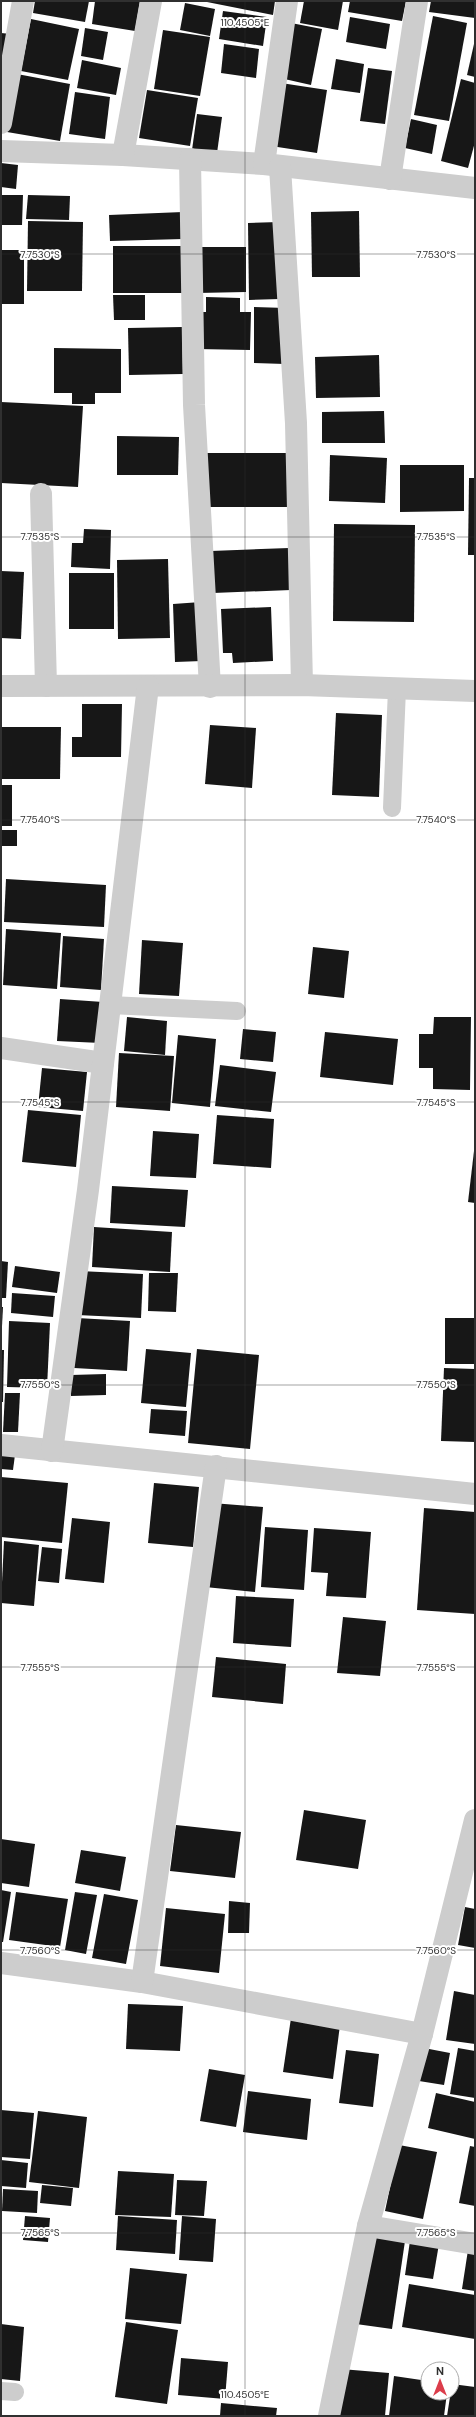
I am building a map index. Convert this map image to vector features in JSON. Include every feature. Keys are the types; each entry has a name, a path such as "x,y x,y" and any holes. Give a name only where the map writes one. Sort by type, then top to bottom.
{"street":[{"path":"1,123 23,1"},
{"path":"123,155 151,1"},
{"path":"287,1 272,166 296,423 302,685"},
{"path":"390,178 417,1"},
{"path":"1,151 190,159 390,178 475,188"},
{"path":"190,159 194,405 210,687"},
{"path":"41,494 46,686"},
{"path":"1,686 210,687 302,685 475,691"},
{"path":"52,1452 103,1063 148,686"},
{"path":"1,1048 103,1063"},
{"path":"1,1445 52,1452 216,1466 475,1494"},
{"path":"142,1982 216,1466"},
{"path":"329,2416 368,2226 422,2034 466,1892 475,1820"},
{"path":"1,1963 142,1982 422,2034"},
{"path":"368,2226 475,2244"}],"lane":[{"path":"392,808 397,689"},
{"path":"110,1005 237,1011"}],"building":[{"path":"35,1 89,1 85,22 33,13"},
{"path":"95,1 140,1 135,31 92,24"},
{"path":"202,1 275,1 273,15"},
{"path":"304,1 343,1 338,30 300,23"},
{"path":"350,1 406,1 402,21 348,12"},
{"path":"431,1 475,1 475,18 429,12"},
{"path":"185,3 215,9 210,36 180,30"},
{"path":"223,11 267,17 263,46 219,39"},
{"path":"433,16 467,23 449,121 414,115"},
{"path":"350,17 390,24 386,49 346,42"},
{"path":"31,19 79,29 68,80 21,71"},
{"path":"291,23 322,29 311,85 280,78"},
{"path":"85,28 108,32 103,60 81,56"},
{"path":"163,30 210,37 200,96 154,89"},
{"path":"1,33 11,34 6,61 1,60"},
{"path":"224,44 259,49 256,78 221,73"},
{"path":"475,44 475,77 467,75"},
{"path":"336,59 364,64 360,93 331,89"},
{"path":"82,60 121,68 116,95 77,88"},
{"path":"368,68 392,71 385,124 360,121"},
{"path":"17,74 70,84 60,141 7,132"},
{"path":"461,79 475,83 475,142 468,168 441,161"},
{"path":"281,83 327,90 317,153 271,146"},
{"path":"147,90 198,98 190,146 139,138"},
{"path":"75,92 110,97 105,139 69,134"},
{"path":"197,114 222,117 217,153 192,150"},
{"path":"411,119 437,125 432,154 405,148"},
{"path":"1,163 18,165 16,189 1,187"},
{"path":"1,195 23,195 22,225 1,225"},
{"path":"28,195 70,196 69,220 26,219"},
{"path":"359,211 360,277 312,277 311,212"},
{"path":"183,212 183,239 110,241 109,215"},
{"path":"28,221 83,222 82,291 27,291"},
{"path":"279,222 280,299 249,300 248,223"},
{"path":"113,246 186,246 185,293 113,293"},
{"path":"197,247 246,247 246,292 197,293"},
{"path":"1,250 24,250 24,304 1,304"},
{"path":"113,295 145,295 145,320 114,320"},
{"path":"206,297 240,298 240,312 251,312 250,350 197,349 198,312 206,312"},
{"path":"254,307 286,308 285,364 254,363"},
{"path":"182,327 183,374 129,375 128,328"},
{"path":"54,348 121,349 121,393 95,393 95,404 72,404 72,393 54,393"},
{"path":"379,355 380,397 316,398 315,357"},
{"path":"1,402 83,406 78,487 1,483"},
{"path":"384,411 385,443 322,443 322,412"},
{"path":"117,436 179,437 178,475 117,475"},
{"path":"207,453 289,453 289,507 207,507"},
{"path":"330,455 387,458 385,503 329,501"},
{"path":"400,465 464,465 464,511 400,512"},
{"path":"469,478 475,478 475,555 468,555"},
{"path":"334,524 415,525 414,622 333,621"},
{"path":"84,529 111,530 110,569 71,567 72,543 83,543"},
{"path":"289,548 291,590 213,593 211,551"},
{"path":"168,559 170,638 118,639 117,560"},
{"path":"1,571 24,572 21,639 1,638"},
{"path":"69,573 114,573 114,629 69,629"},
{"path":"201,602 202,661 175,662 173,604"},
{"path":"271,607 273,661 233,663 232,653 223,653 221,609"},
{"path":"82,704 122,704 121,757 72,757 72,737 82,737"},
{"path":"336,713 382,715 379,797 332,795"},
{"path":"210,725 256,728 252,788 205,784"},
{"path":"1,727 61,727 60,779 1,779"},
{"path":"1,785 12,785 12,826 1,826"},
{"path":"1,830 17,830 17,846 1,846"},
{"path":"6,879 106,885 104,927 4,922"},
{"path":"6,929 61,933 57,989 3,985"},
{"path":"63,936 104,939 101,990 60,987"},
{"path":"142,940 183,943 179,996 139,994"},
{"path":"313,947 349,951 344,998 308,994"},
{"path":"60,999 103,1002 101,1043 57,1041"},
{"path":"127,1017 167,1021 165,1055 124,1051"},
{"path":"434,1017 471,1017 470,1090 433,1089 433,1068 419,1068 419,1034 433,1034"},
{"path":"243,1029 276,1032 273,1062 240,1059"},
{"path":"325,1032 398,1039 393,1085 320,1077"},
{"path":"178,1035 216,1039 210,1107 172,1103"},
{"path":"119,1053 174,1056 170,1111 116,1107"},
{"path":"220,1065 276,1072 271,1112 215,1106"},
{"path":"42,1068 87,1072 83,1111 38,1107"},
{"path":"28,1110 81,1115 76,1167 22,1162"},
{"path":"217,1115 274,1119 271,1168 213,1164"},
{"path":"153,1131 199,1134 196,1178 150,1176"},
{"path":"475,1151 475,1203 468,1202"},
{"path":"112,1186 188,1190 185,1227 110,1223"},
{"path":"94,1227 172,1232 170,1272 92,1267"},
{"path":"1,1261 8,1262 6,1298 1,1298"},
{"path":"15,1266 60,1272 57,1293 12,1287"},
{"path":"79,1271 143,1274 141,1318 77,1315"},
{"path":"149,1273 178,1273 176,1312 148,1311"},
{"path":"12,1293 55,1296 53,1317 11,1313"},
{"path":"1,1307 3,1307 2,1326 1,1326"},
{"path":"77,1318 130,1321 127,1371 74,1368"},
{"path":"445,1318 475,1318 475,1364 445,1364"},
{"path":"9,1321 50,1323 47,1388 7,1387"},
{"path":"146,1349 191,1353 186,1407 141,1403"},
{"path":"197,1349 259,1355 250,1449 188,1443"},
{"path":"1,1350 4,1350 3,1402 1,1402"},
{"path":"444,1368 475,1369 475,1442 441,1441"},
{"path":"106,1374 106,1395 71,1396 71,1375"},
{"path":"5,1393 20,1393 18,1432 3,1432"},
{"path":"151,1409 187,1411 185,1436 149,1433"},
{"path":"1,1445 16,1447 13,1470 1,1469"},
{"path":"1,1477 68,1483 62,1543 1,1537"},
{"path":"154,1483 199,1487 193,1547 148,1543"},
{"path":"212,1503 263,1507 255,1592 205,1587"},
{"path":"424,1508 475,1512 475,1614 417,1610"},
{"path":"72,1518 110,1522 104,1583 65,1579"},
{"path":"265,1527 308,1530 304,1590 261,1587"},
{"path":"314,1528 371,1532 366,1598 326,1596 328,1573 311,1572"},
{"path":"4,1541 39,1545 34,1606 1,1603"},
{"path":"42,1547 62,1549 59,1583 38,1581"},
{"path":"236,1596 294,1599 291,1647 233,1643"},
{"path":"343,1617 386,1621 380,1676 337,1673"},
{"path":"216,1657 286,1664 283,1704 212,1697"},
{"path":"304,1810 366,1820 358,1869 296,1860"},
{"path":"176,1825 241,1832 235,1878 170,1871"},
{"path":"1,1839 35,1844 29,1887 1,1883"},
{"path":"81,1850 126,1857 120,1891 75,1883"},
{"path":"1,1890 11,1892 3,1942 1,1942"},
{"path":"16,1892 68,1899 60,1947 9,1940"},
{"path":"75,1892 97,1895 86,1954 65,1950"},
{"path":"104,1894 138,1900 126,1964 92,1958"},
{"path":"229,1901 250,1903 249,1933 228,1933"},
{"path":"465,1907 475,1909 475,1948 458,1945"},
{"path":"166,1908 225,1914 219,1973 160,1966"},
{"path":"454,1991 475,1995 475,2044 446,2040"},
{"path":"128,2004 183,2006 180,2051 126,2049"},
{"path":"291,2018 340,2025 333,2079 283,2072"},
{"path":"424,2048 450,2053 444,2085 419,2081"},
{"path":"458,2048 475,2051 475,2098 450,2094"},
{"path":"346,2050 379,2054 373,2107 339,2103"},
{"path":"209,2069 245,2075 236,2127 200,2121"},
{"path":"248,2091 311,2099 307,2140 243,2132"},
{"path":"436,2093 475,2102 475,2139 428,2128"},
{"path":"1,2110 34,2113 30,2159 1,2157"},
{"path":"38,2111 87,2117 79,2188 29,2182"},
{"path":"399,2145 437,2152 423,2219 385,2211"},
{"path":"470,2146 475,2147 475,2206 459,2203"},
{"path":"1,2160 28,2163 26,2188 1,2186"},
{"path":"118,2171 174,2174 171,2217 115,2215"},
{"path":"177,2180 207,2181 204,2216 175,2215"},
{"path":"42,2185 73,2188 71,2206 40,2203"},
{"path":"3,2189 38,2191 37,2213 2,2211"},
{"path":"25,2216 50,2218 48,2242 23,2240"},
{"path":"118,2216 177,2220 175,2254 116,2250"},
{"path":"182,2216 216,2219 213,2262 179,2260"},
{"path":"411,2234 440,2238 433,2279 405,2275"},
{"path":"369,2236 405,2241 392,2329 356,2324"},
{"path":"468,2250 475,2251 475,2291 462,2289"},
{"path":"130,2268 187,2274 181,2324 125,2319"},
{"path":"409,2284 475,2295 475,2339 402,2327"},
{"path":"126,2322 178,2330 167,2404 115,2397"},
{"path":"1,2324 24,2327 20,2381 1,2379"},
{"path":"181,2358 228,2362 225,2399 178,2395"},
{"path":"341,2369 389,2373 385,2416 336,2416"},
{"path":"394,2376 420,2380 420,2401 446,2401 444,2416 389,2416"},
{"path":"460,2385 475,2387 475,2416 447,2416 449,2401 460,2401"},
{"path":"221,2403 277,2408 276,2416 220,2416"}]}
